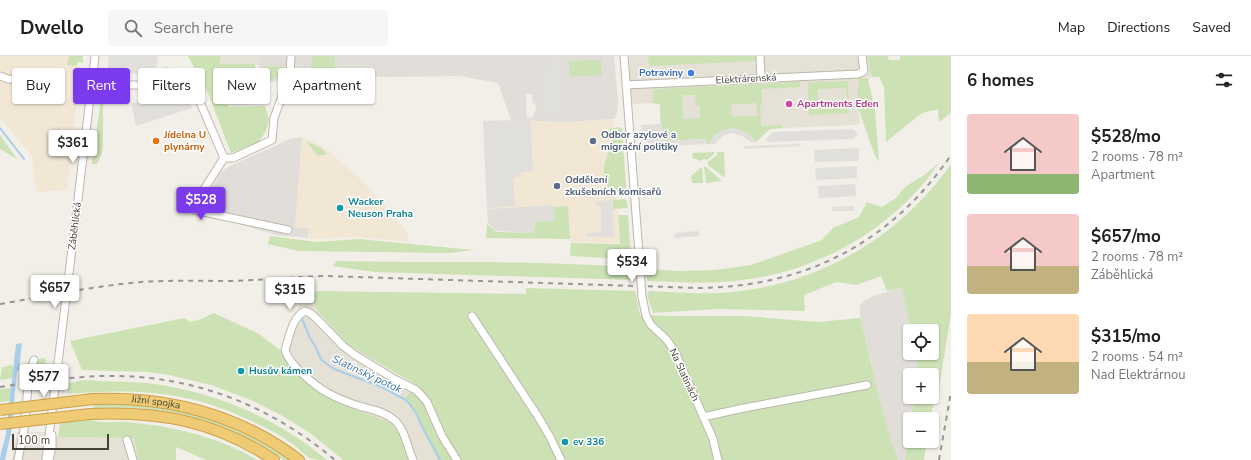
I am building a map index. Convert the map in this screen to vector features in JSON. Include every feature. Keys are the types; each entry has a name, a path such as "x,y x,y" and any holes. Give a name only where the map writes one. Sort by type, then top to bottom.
{"highway":[{"name":"Jižní spojka","path":"0,410 93,399 155,401 209,413 236,423 278,445 299,460"},
{"name":"Jižní spojka","path":"0,424 90,414 137,414 181,420 212,429 252,447 274,460"}],"street":[{"name":"Záběhlická","path":"94,68 95,56"},
{"path":"224,158 233,158 272,140 274,118 290,74 291,56"},
{"name":"Na Slatinách","path":"624,56 642,297 646,316 651,325 667,340 675,352 713,439 718,460"},
{"path":"760,56 761,78"},
{"name":"Elektrárenská","path":"626,85 858,74 864,71 862,56"},
{"path":"0,76 12,79"},
{"path":"130,85 194,88 224,158"},
{"name":"Záběhlická","path":"46,460 89,104"},
{"path":"224,158 203,191 194,210 288,230"},
{"path":"297,310 310,313 355,356 416,390 427,402 442,436 457,460"},
{"path":"305,311 301,313 295,321 285,350 289,359 314,384 325,392 343,400 381,412 394,420 403,433 413,460"},
{"path":"472,316 537,416 561,460"},
{"path":"18,460 24,430 29,374 34,360"},
{"path":"703,418 744,408 867,385"},
{"name":"Záběhlická","path":"49,460 52,447 51,419"},
{"path":"127,440 133,460"}],"shaded area":[{"path":"0,56 69,56 68,65 81,67 73,68 73,104 77,104 67,190 36,192 32,156 0,117"},
{"path":"109,56 158,56 156,68 138,68 138,74 130,73 130,68 108,68"},
{"path":"221,56 259,56 259,65 221,64"},
{"path":"259,56 614,56 618,102 615,119 568,122 511,120 498,83 459,76 375,77 375,68 278,68 278,81 270,82 270,68 259,68","holes":["526,94 532,94 533,103 535,103 536,108 533,117 527,118"]},
{"path":"549,56 560,56 567,118 540,118 539,68 549,63 550,61 548,60 541,60"},
{"path":"629,56 867,56 872,77 859,78 857,100 860,123 855,125 783,128 782,125 661,131 660,103 631,104"},
{"path":"131,103 190,104 192,108 136,126"},
{"path":"230,104 265,104 230,106"},
{"path":"613,119 619,243 570,242 568,206 554,207 553,205 487,209 483,121 511,120 568,122"},
{"path":"530,120 533,171 521,172 521,175 513,178 515,206 487,208 483,121"},
{"path":"662,124 663,143 651,144 646,141 641,141 641,125"},
{"path":"732,128 749,134 756,142 750,142 743,136 731,133 723,136 715,144 709,144 720,131"},
{"path":"853,129 858,134 853,139 768,142 766,139 773,132"},
{"path":"302,137 320,145 361,180 381,201 408,234 408,242 359,237 308,238 309,228 295,227"},
{"path":"302,137 295,227 309,228 308,238 276,235 198,213 221,172 228,167 290,139"},
{"path":"706,139 707,144 668,146 667,141"},
{"path":"800,144 801,146 744,149 744,146"},
{"path":"859,148 859,161 815,162 814,150"},
{"path":"267,153 271,164 251,172 244,171 244,163"},
{"path":"857,166 857,178 816,180 815,168"},
{"path":"855,184 856,196 819,198 818,186"},
{"path":"612,200 614,237 587,237 587,233 601,232 601,208 596,204 596,201"},
{"path":"554,205 554,221 534,222 534,233 497,231 488,223 487,209"},
{"path":"854,206 854,211 832,211 832,207"},
{"path":"699,231 699,236 675,238 675,233"},
{"path":"902,288 910,324 903,324 903,360 916,360 918,368 903,368 903,404 914,404 913,412 903,412 903,448 907,448 905,460 898,460 889,437 860,318 860,304 873,296"},
{"path":"310,291 316,309 347,344 416,386 404,400 418,417 438,460 411,460 359,411 343,405 320,392 302,378 282,352 303,294 304,292"},
{"path":"17,432 45,432 43,460 12,460"},
{"path":"54,438 134,439 138,460 51,460"}],"green space":[{"path":"69,56 83,56 83,63 78,62 76,66 67,65"},
{"path":"188,56 221,56 221,64 255,64 255,68 213,68 213,104 229,104 229,107 265,106 269,119 266,131 258,143 231,153 205,87 205,68 194,68"},
{"path":"312,56 335,56 335,68 311,68"},
{"path":"648,56 756,56 756,61 649,66"},
{"path":"867,56 888,56 889,60 900,60 900,56 951,56 951,113 939,122 938,109 922,113 886,142 884,87 879,77 872,77"},
{"path":"601,60 602,75 570,77 569,61"},
{"path":"263,66 287,67 278,68 278,78 274,78 270,81 270,68 263,68"},
{"path":"859,77 869,78 868,80 875,109 879,161 875,156 859,111 857,100"},
{"path":"848,81 849,113 809,115 808,82","holes":["846,88 847,101 818,102 818,89"]},
{"path":"800,82 800,87 762,89 762,105 760,105 761,126 782,125 783,128 770,129 756,142 749,134 738,129 715,135 709,144 707,144 706,139 664,141 664,132 661,131 660,104 653,103 653,91 656,89","holes":["682,95 695,95 696,105 700,105 700,118 683,119","756,103 757,116 732,117 731,104"]},
{"path":"103,104 102,153 97,164 92,164 100,106"},
{"path":"619,127 622,129 626,187 625,190 617,191 610,189 607,186 604,173 605,163 612,144 609,129"},
{"path":"0,135 17,159 0,149"},
{"path":"306,141 321,148 327,154 318,156"},
{"path":"715,152 707,160 704,159 701,161 693,158 692,153"},
{"path":"717,152 724,152 725,178 708,165 708,162 717,155"},
{"path":"939,163 920,187 899,209 876,228 823,258 795,269 735,281 702,283 647,281 646,269 680,271 715,270 751,265 822,240 833,228 859,217 867,202 882,207 896,198 906,186 923,176"},
{"path":"951,164 951,313 939,388 939,368 918,368 916,360 939,360 939,324 910,324 902,288 887,291 881,276 856,285 836,282 804,295 805,311 718,309 653,313 647,296 649,291 719,293 753,289 787,282 819,270 850,256 878,237 905,216 929,191"},
{"path":"702,167 703,183 692,183 691,176"},
{"path":"704,167 706,167 722,181 706,183"},
{"path":"625,199 628,208 613,209 613,200"},
{"path":"568,206 570,239 486,238 487,224 497,232 534,233 535,222 554,221 554,207"},
{"path":"618,215 628,215 631,255 629,258 570,256 571,243 620,244"},
{"path":"270,236 317,242 358,239 474,250 449,253 298,251 268,244"},
{"path":"337,261 509,262 628,267 633,270 635,277 634,280 375,272 332,266"},
{"path":"526,288 635,291 640,315 745,316 817,322 860,318 882,408 898,460 438,460 419,420 411,407 404,400 416,385 347,344 316,309 310,291 526,294"},
{"path":"214,313 259,334 280,350 302,378 320,392 343,405 391,423 400,433 411,460 343,460 310,433 281,415 251,400 211,385 169,375 147,372 82,370 70,341 185,318 190,322 199,320"},
{"path":"45,358 46,361 43,387 31,388 37,360"},
{"path":"13,365 13,378 0,380 2,367"},
{"path":"83,380 147,383 196,392 243,408 265,419 287,431 327,460 312,459 293,444 271,430 204,402 182,397 137,392 115,391 68,394 66,384"},
{"path":"12,388 10,401 0,402 0,389"},
{"path":"123,404 190,413 211,420 231,427 251,437 290,460 282,459 259,444 231,430 197,418 146,409 93,408 93,405"},
{"path":"914,404 934,404 931,412 912,412"},
{"path":"91,420 104,422 127,422 181,430 203,436 238,449 257,460 206,460 176,447 176,460 138,460 134,439 58,437 60,423"},
{"path":"907,448 926,448 924,460 905,460"}],"water":[{"path":"22,343 19,370 17,371 11,433 5,460 0,460 6,433 16,344"}],"waterway":[{"path":"0,128 24,159"},
{"name":"Slatinský potok","path":"302,319 310,338 324,362 334,369 384,388 410,404 440,460"}],"railway":[{"path":"0,304 88,289 141,282 232,281 326,276 699,288 738,286 775,279 809,269 842,254 873,235 901,213 927,186 951,155"},
{"path":"0,387 103,376 167,380 227,396 255,408 283,423 309,440 335,460"},
{"path":"939,460 951,392"}],"place":[{"name":"Potraviny","path":"691,73"},
{"name":"Apartments Eden","path":"789,104"},
{"name":"Jídelna U plynárny","path":"156,141"},
{"name":"Odbor azylové a migrační politiky","path":"593,141"},
{"name":"Oddělení zkušebních komisařů","path":"557,186"},
{"name":"Wacker Neuson Praha","path":"340,208"},
{"name":"Husův kámen","path":"241,371"},
{"name":"ev 336","path":"565,442"}]}
